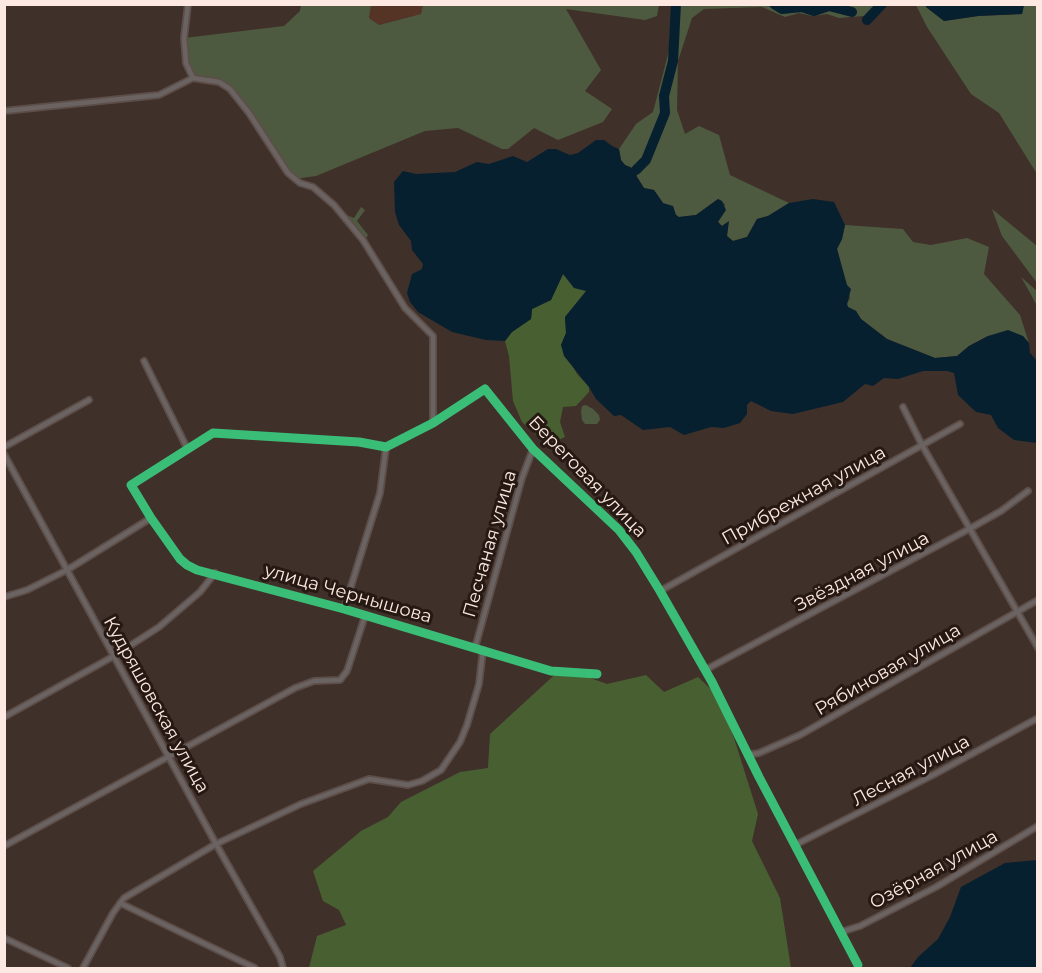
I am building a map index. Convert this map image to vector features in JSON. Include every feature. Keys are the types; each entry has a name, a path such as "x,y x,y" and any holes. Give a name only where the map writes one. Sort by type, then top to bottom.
{"street":[{"path":"188,4 184,38 186,63 193,78"},
{"path":"4,111 159,95 193,78 219,82 230,89 249,113 288,173 300,183 313,187 334,205 363,240 405,308 433,336 433,423"},
{"path":"144,361 187,448 206,436 218,432 359,442 386,447 380,493 344,609"},
{"name":"Береговая улица","path":"386,447 433,423 485,389 533,449 619,530 636,552 660,591 705,670 858,965"},
{"path":"4,447 89,400"},
{"path":"903,407 922,446 1038,648"},
{"name":"Прибрежная улица","path":"660,591 960,424"},
{"name":"улица Чернышова","path":"187,448 130,485 151,518 187,565 197,570 344,609 551,671 597,674"},
{"name":"Песчаная улица","path":"475,648 522,478 533,449"},
{"name":"Кудряшовская улица","path":"4,454 280,957 283,969"},
{"name":"Звёздная улица","path":"705,670 971,528 1001,511 1028,491"},
{"path":"4,597 27,590 67,570 151,518"},
{"path":"4,717 114,656 159,627 200,592 214,573"},
{"name":"Рябиновая улица","path":"748,755 759,753 800,735 923,664 1017,614 1038,600"},
{"path":"4,846 294,688 314,681 340,680 347,671 365,616"},
{"path":"83,969 120,903 135,891 216,843 301,804 369,779 408,785 422,781 441,770 460,742 467,725 479,684 483,650"},
{"name":"Лесная улица","path":"795,844 914,786 1038,718"},
{"name":"Озёрная улица","path":"841,932 860,926 936,887 1038,826"},
{"path":"120,903 255,969"},
{"path":"4,938 68,969"}],"shaded area":[{"path":"371,5 423,5 421,14 379,25 369,18"}],"green space":[{"path":"301,5 371,5 369,18 379,25 421,14 423,5 659,5 657,16 645,20 566,9 601,70 585,91 612,109 603,122 558,140 534,128 508,149 502,149 458,128 425,131 316,176 294,179 230,89 219,82 193,78 186,63 184,38 284,26 300,11"},
{"path":"672,5 883,5 876,15 839,18 827,14 813,16 799,13 785,17 762,7 704,9 692,18 678,61 677,110 685,134 699,126 719,135 730,175 789,203 768,216 757,219 747,237 733,241 727,236 728,222 722,226 718,222 725,204 718,199 696,215 679,217 663,203 654,190 644,188 631,167 625,165 621,160 619,149 636,124 653,112 672,39"},
{"path":"916,5 926,5 944,21 978,16 1022,14 1024,5 1037,5 1037,174 999,113 971,94 927,27"},
{"path":"361,207 365,210 357,221 368,235 366,238 344,214 354,218"},
{"path":"992,209 1037,246 1037,283 1002,236"},
{"path":"845,225 903,229 913,242 931,245 967,238 989,247 984,274 1020,315 1029,343 1023,336 988,336 969,346 957,356 935,358 887,339 861,319 856,311 848,307 850,298 837,249"},
{"path":"563,274 587,291 565,317 566,333 561,345 577,374 589,387 589,392 576,406 563,407 560,422 565,437 554,442 543,440 522,422 513,401 509,356 505,341 512,332 531,319 532,309 551,300"},
{"path":"1021,277 1037,291 1037,306 1029,291"},
{"path":"586,405 599,415 600,420 597,424 585,424 582,420 582,406"},
{"path":"562,668 607,684 646,675 664,692 698,677 716,694 734,738 758,814 752,841 780,898 791,968 309,968 317,936 346,925 339,910 323,901 313,871 361,831 388,817 401,802 460,772 488,768 490,734"}],"water":[{"path":"1024,4 1022,14 978,16 944,21 926,5"},
{"path":"596,140 604,140 619,149 621,160 625,165 636,170 637,177 644,188 654,190 663,203 673,206 679,217 696,215 718,199 722,201 726,210 718,222 722,226 729,221 727,236 733,241 747,237 757,219 768,216 789,203 813,199 834,202 845,225 837,249 847,285 851,289 848,307 856,311 861,319 887,339 935,358 957,356 969,346 988,336 1008,330 1023,336 1029,343 1030,353 1037,361 1037,443 1014,440 998,428 991,415 976,412 958,395 954,373 947,371 923,371 898,379 884,378 873,386 865,384 843,402 793,414 771,411 751,401 747,405 747,414 740,423 724,428 711,427 684,435 670,427 643,430 621,415 614,416 596,399 564,356 561,345 566,333 565,317 586,291 574,288 563,274 551,300 532,309 531,319 512,332 505,341 486,340 452,332 418,312 410,302 407,293 412,274 422,269 423,264 412,250 411,241 399,225 395,212 394,182 403,171 416,174 455,172 477,162 489,164 513,156 527,162 548,149 556,149 570,155 578,153"},
{"path":"1037,860 1037,968 910,968 918,957 938,939 950,917 961,887 1005,863"}],"waterway":[{"path":"636,170 646,160 665,113 664,96 673,61 676,4"},
{"path":"774,4 782,9 802,7 814,11 829,6 852,12"},
{"path":"867,20 882,4"}],"cycle path":[{"path":"597,674 551,671 344,609 197,570 180,559 131,485 213,433 359,442 386,447 433,423 485,389 533,449 619,530 636,552 712,682 858,965"}]}
